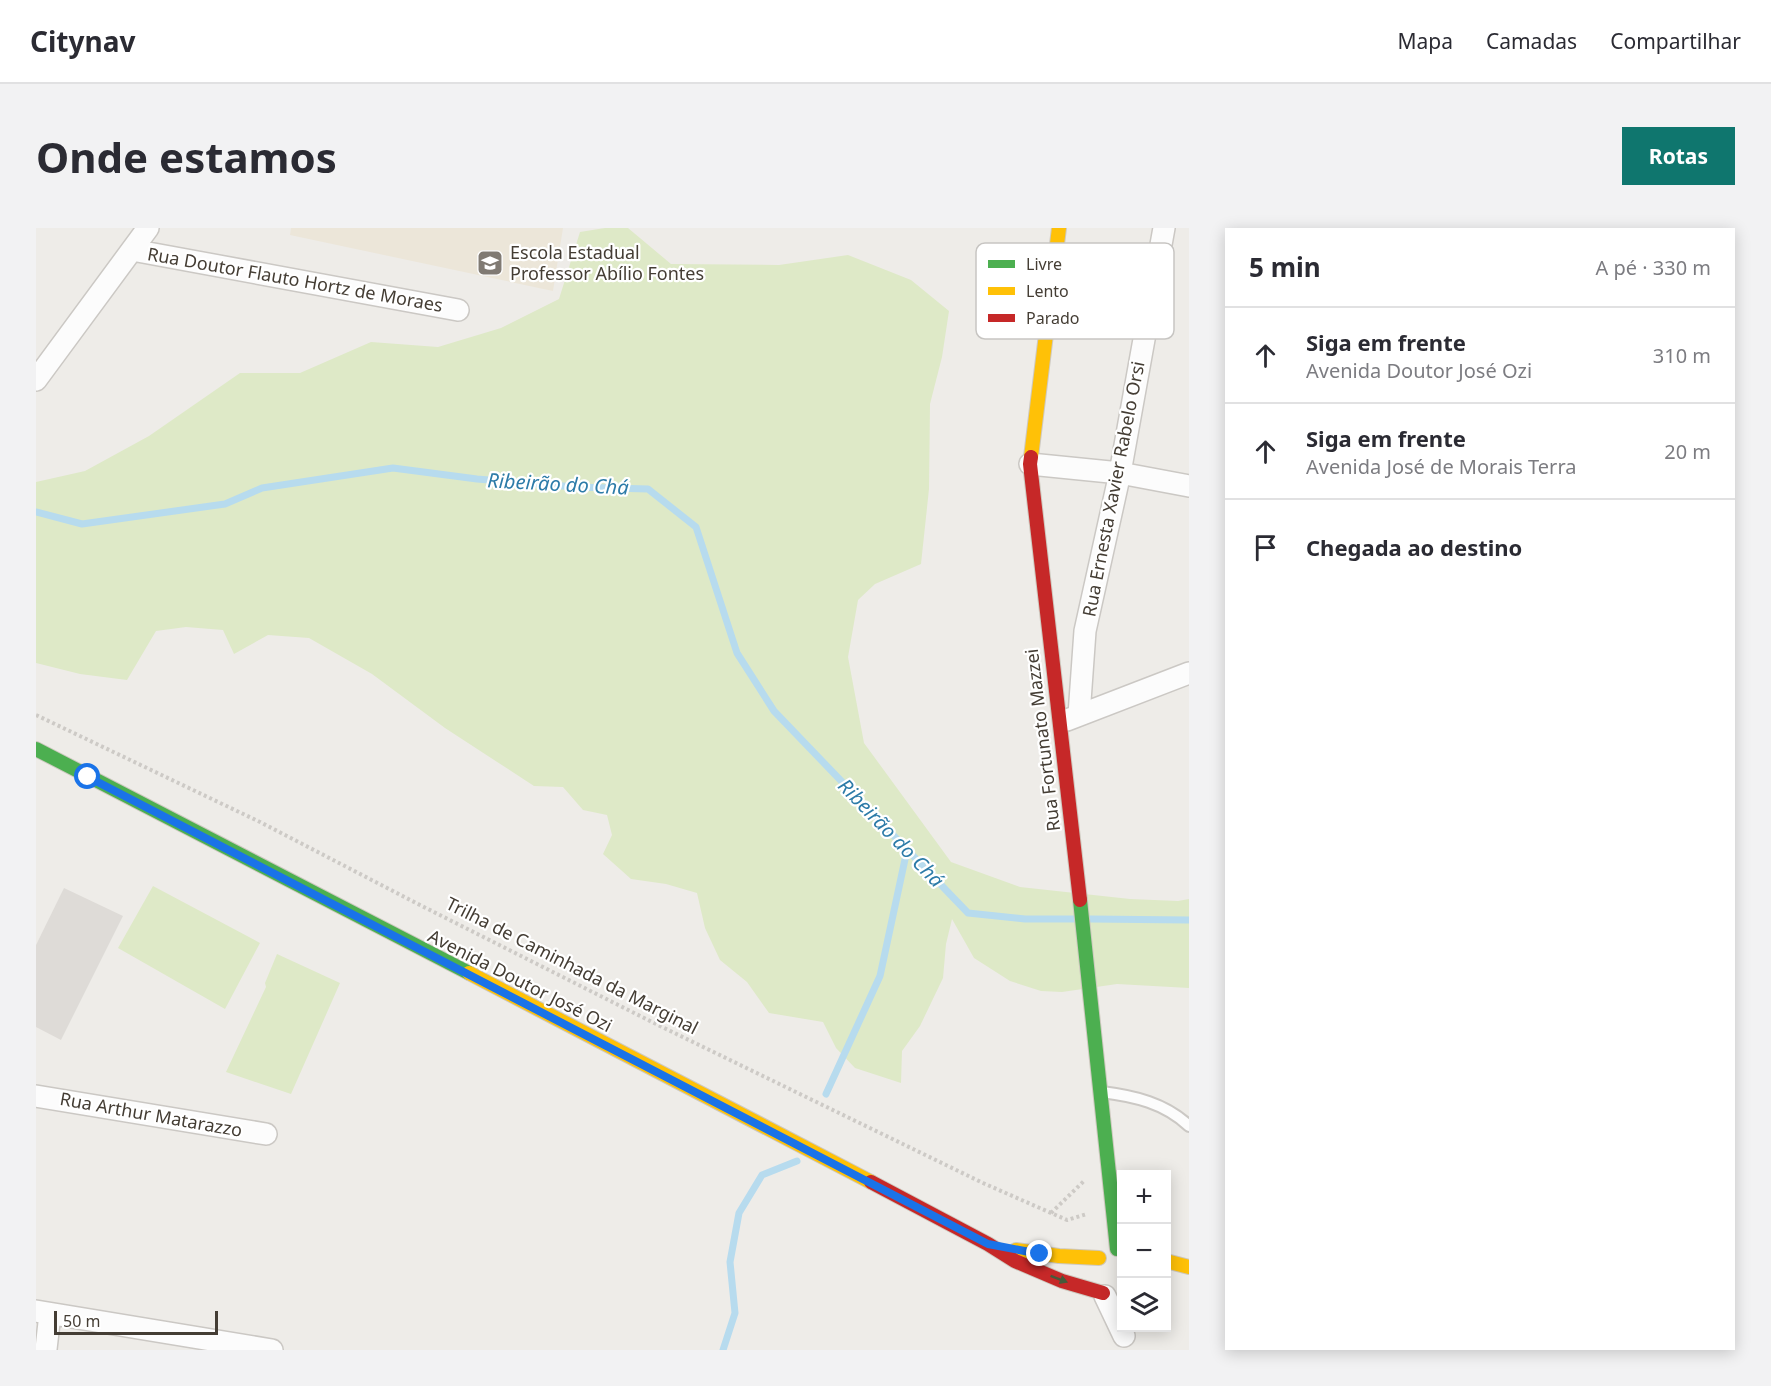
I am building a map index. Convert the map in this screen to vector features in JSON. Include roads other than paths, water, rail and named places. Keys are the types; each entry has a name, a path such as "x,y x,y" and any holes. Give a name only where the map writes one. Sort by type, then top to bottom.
{"main road":[{"name":"Rua Fortunato Mazzei","path":"1057,243 1059,228"},
{"name":"Rua Fortunato Mazzei","path":"1045,339 1030,464 1056,698 1070,719 1078,886 1117,1232"},
{"name":"Avenida Doutor José Ozi","path":"36,749 988,1244"},
{"path":"988,1244 1031,1253 1099,1258"},
{"path":"988,1244 1024,1265 1062,1281 1110,1296"},
{"path":"1110,1296 1095,1282 1094,1274 1099,1258 1106,1252 1117,1249"},
{"path":"1171,1262 1189,1267"}],"street":[{"path":"36,380 148,228"},
{"name":"Rua Ernesta Xavier Rabelo Orsi","path":"1161,243 1164,228"},
{"name":"Rua Doutor Flauto Hortz de Moraes","path":"132,250 458,310"},
{"name":"Rua Ernesta Xavier Rabelo Orsi","path":"1070,719 1085,632 1120,473 1144,339"},
{"path":"1030,464 1120,473 1189,486"},
{"path":"1070,719 1189,673"},
{"name":"Rua Arthur Matarazzo","path":"36,1096 266,1134"},
{"path":"1110,1296 1125,1338"},
{"path":"46,1349 43,1313 242,1348 272,1350"}],"lane":[{"path":"1100,1092 1134,1096 1177,1114 1189,1126"}],"waterway":[{"name":"Ribeirão do Chá","path":"36,512 82,524 225,504 262,488 393,468 477,479 575,487 648,489 696,527 737,653 774,711 968,913 1025,919 1075,919"},
{"path":"826,1094 880,976 907,850"},
{"name":"Ribeirão do Chá","path":"1090,919 1189,920"},
{"path":"723,1350 735,1313 730,1262 739,1213 762,1175 797,1161"}],"place":[{"name":"Escola Estadual Professor Abílio Fontes","path":"490,263"}]}
